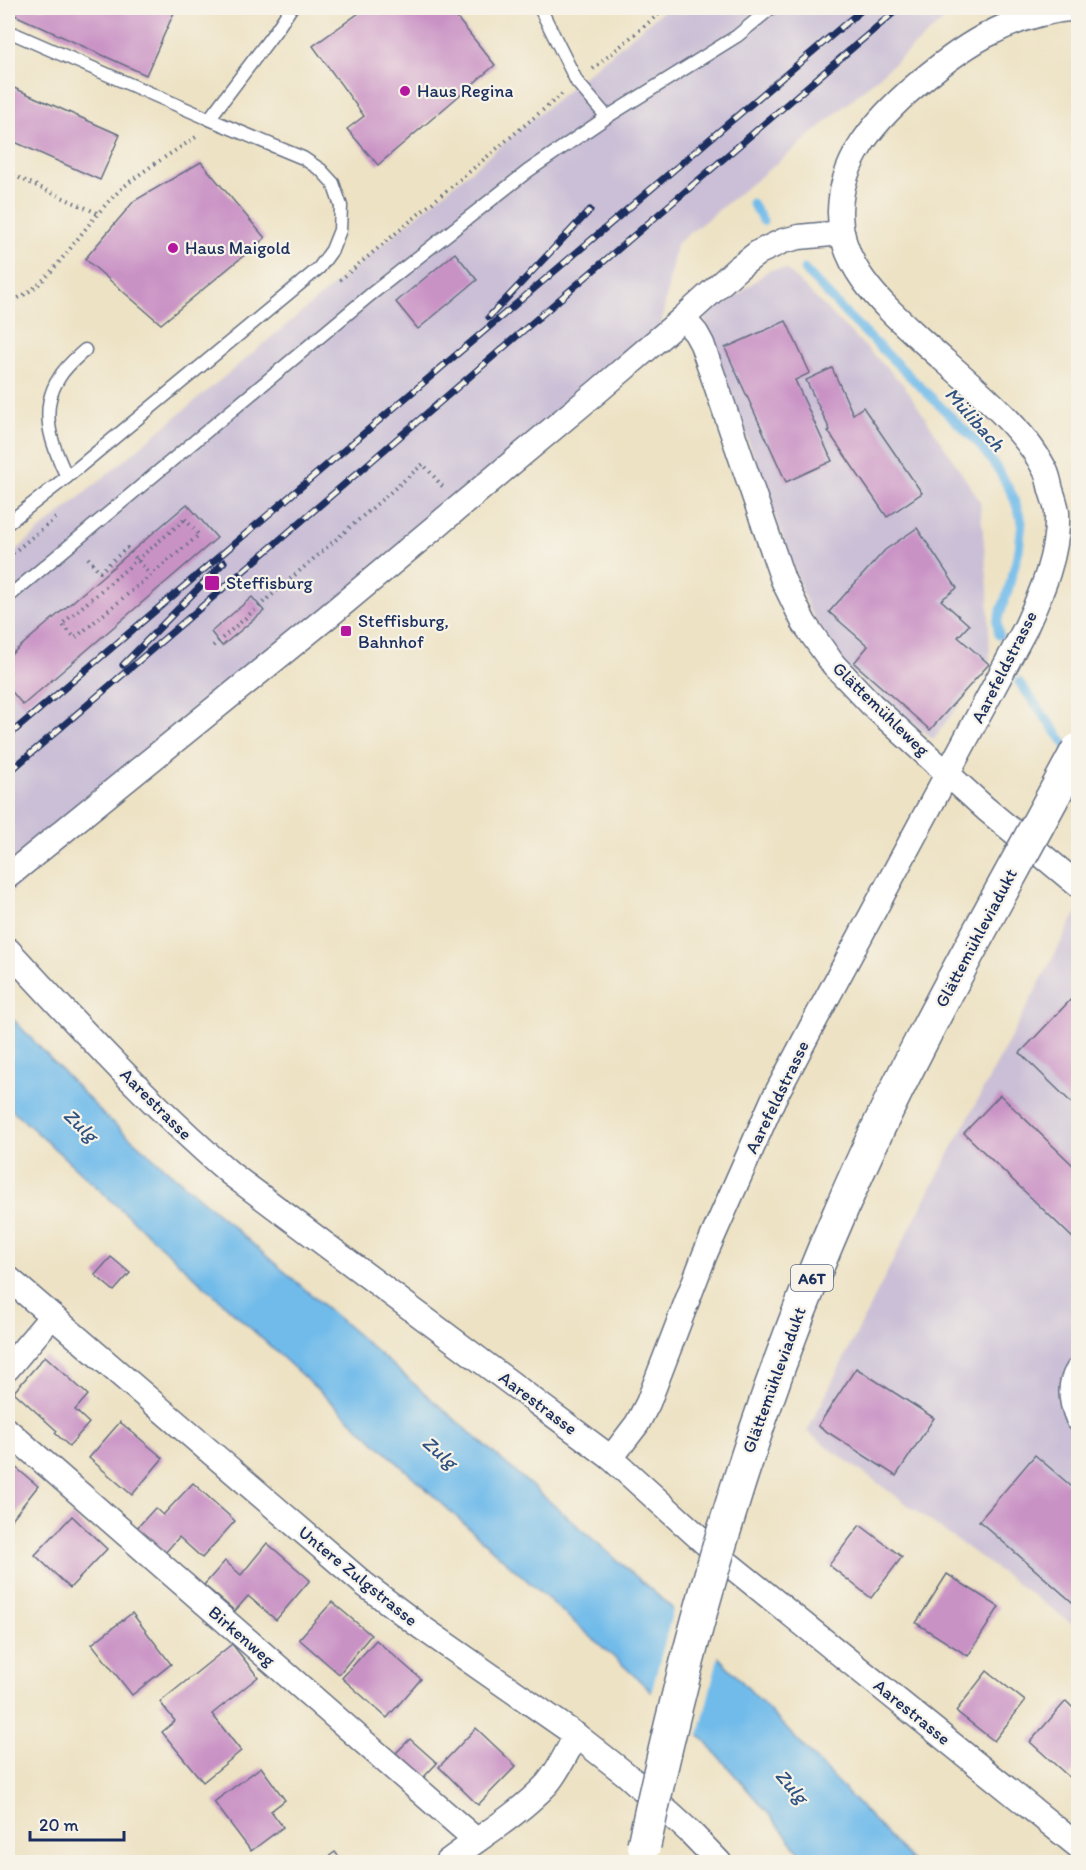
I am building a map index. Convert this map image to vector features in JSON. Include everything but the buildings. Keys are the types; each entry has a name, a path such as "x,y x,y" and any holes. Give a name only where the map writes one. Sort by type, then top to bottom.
{"highway":[{"name":"Glättemühleviadukt","path":"644,1845 682,1678 719,1542 771,1385 802,1302 842,1207 912,1057 1078,750"}],"street":[{"name":"Aarefeldstrasse","path":"611,1458 637,1424 648,1403 705,1254 774,1100 1018,642 1042,592 1054,552 1057,510 1045,469 1022,434 898,319 855,270 847,253 842,233 840,200 846,172 859,146 885,114 949,57 984,35 1022,19 1062,9 1078,8"},
{"path":"8,876 326,618 683,318 738,268 759,252 783,241 799,237 842,233"},
{"name":"Glättemühleweg","path":"683,318 702,344 783,580 804,623 833,664 872,705 986,809 1078,885"},
{"name":"Aarestrasse","path":"8,950 162,1111 231,1174 611,1458 734,1569 1078,1846"},
{"name":"Untere Zulgstrasse","path":"8,1278 364,1584 421,1627 576,1735 627,1775 690,1832 718,1863"},
{"path":"8,1368 52,1316"},
{"path":"1078,1370 1074,1377 1071,1397 1078,1419"},
{"name":"Birkenweg","path":"8,1431 476,1840"},
{"path":"447,1863 522,1807 548,1783 576,1735"}],"lane":[{"path":"209,119 291,8"},
{"path":"540,8 577,82 607,117"},
{"path":"8,597 379,287 528,171 607,117 737,36 771,8"},
{"path":"8,31 303,158 321,170 333,183 341,206 340,230 332,250 319,268 67,477 8,523"},
{"path":"67,477 53,444 48,424 48,408 52,390 59,377 85,350"}],"path":[{"path":"577,82 666,8"},
{"path":"8,304 39,284 81,236 97,213 119,191 198,136 209,119"},
{"path":"8,173 97,213"},
{"path":"213,646 423,464"},
{"path":"54,519 100,572 127,548 148,572"},
{"path":"185,519 199,535 75,638 63,624 138,560 185,519"},
{"path":"8,816 16,808"}],"shaded area":[{"path":"666,8 958,8 796,148 676,244 659,336 8,894 8,557"},
{"path":"786,269 903,384 980,501 988,588 990,664 933,739 849,670 809,610 702,312 730,301 769,270"},
{"path":"1078,910 1078,1628 807,1432 901,1245"}],"water":[{"name":"Zulg","path":"8,1014 104,1115 670,1606 913,1862 808,1862 705,1741 8,1106"}],"pier":[{"path":"674,1606 719,1654 698,1739 651,1694"}],"waterway":[{"name":"Mülibach","path":"752,203 763,221"},
{"name":"Mülibach","path":"804,269 846,314 979,444 999,471 1013,496 1022,522 1019,550 997,622 999,635"},
{"name":"Mülibach","path":"1019,682 1071,752"}],"railway":[{"path":"8,736 864,8"},
{"path":"8,773 899,8"},
{"path":"489,317 590,210"},
{"path":"123,665 224,562"}],"place":[{"name":"Haus Regina","path":"405,91"},
{"name":"Haus Maigold","path":"173,248"},
{"name":"Steffisburg","path":"212,583"},
{"name":"Steffisburg, Bahnhof","path":"346,631"}]}
